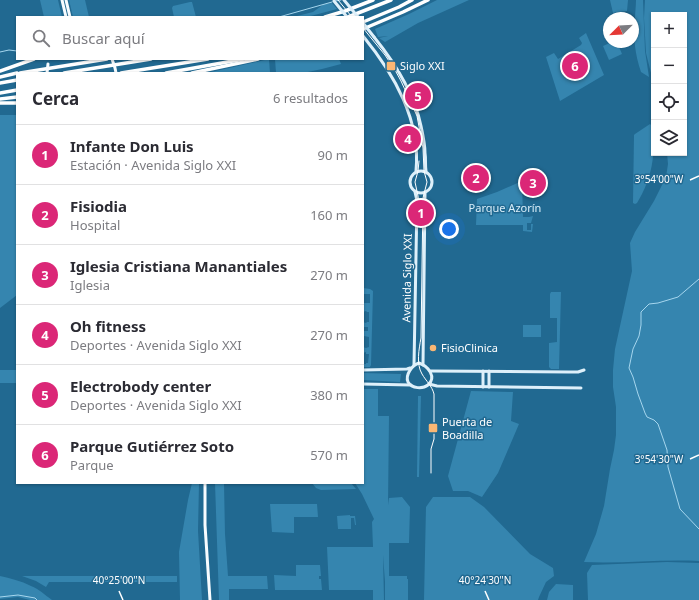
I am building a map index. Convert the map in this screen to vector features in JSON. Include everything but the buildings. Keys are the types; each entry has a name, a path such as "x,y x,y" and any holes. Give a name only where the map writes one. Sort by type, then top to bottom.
{"highway":[{"path":"328,16 373,0"},
{"path":"351,16 391,0"},
{"path":"364,22 412,0"},
{"path":"364,29 428,0"},
{"path":"0,71 31,60"},
{"path":"24,72 102,60"},
{"path":"70,72 145,60"},
{"path":"127,72 202,60"},
{"path":"172,72 238,60"},
{"path":"197,72 253,60"},
{"path":"207,72 256,60"},
{"path":"0,76 16,73"},
{"path":"0,83 16,80"},
{"path":"0,93 16,90"},
{"path":"0,99 16,97"},
{"path":"0,103 16,103"}],"main road":[{"path":"62,0 66,16"},
{"path":"66,0 70,16"},
{"path":"47,72 50,60"},
{"path":"112,60 116,72"},
{"path":"205,484 205,525 210,600"}],"street":[{"path":"344,0 357,16"},
{"path":"334,1 347,16"},
{"path":"364,23 397,68 411,95 421,124 426,172"},
{"path":"364,37 393,77 405,102 411,120 416,144 416,171 412,175 410,181 412,188 416,192 426,192 432,183 431,176 421,170 416,171"},
{"name":"Avenida Siglo XXI","path":"413,366 416,192"},
{"name":"Avenida Siglo XXI","path":"423,365 426,192"},
{"path":"364,370 407,369 419,363 430,371 569,372 584,370"},
{"path":"411,385 408,382 408,378 413,366"},
{"path":"429,384 431,381 430,371"},
{"path":"483,371 483,387"},
{"path":"489,371 489,387"},
{"path":"364,384 411,385 421,388 429,384 437,386 581,388"}],"green space":[{"path":"40,0 58,0 62,16 44,16"},
{"path":"69,0 85,0 89,16 73,16"},
{"path":"437,0 469,0 418,23 385,42 379,38 388,36 378,37 375,29"},
{"path":"610,0 628,0 627,11 613,12"},
{"path":"636,0 643,0 645,51 649,77 641,72 636,53 635,48 639,48 639,12 635,12"},
{"path":"645,0 699,0 699,561 584,562 596,534 604,506 614,450 616,435 616,407 613,387 613,370 615,349 632,271 630,243 666,177 668,164 667,156 687,156 687,12 651,12 651,73 646,53 644,18"},
{"path":"192,2 196,16 174,16 173,6"},
{"path":"332,3 337,9 311,16 297,16 313,12 324,4"},
{"path":"586,33 604,75 560,101 546,57 554,53 558,59 581,45 582,43 579,38"},
{"path":"604,48 620,48 622,54 609,60"},
{"path":"265,60 269,60 270,72 211,72"},
{"path":"275,60 339,60 341,64 308,72 276,72"},
{"path":"0,115 16,115 16,296 0,308"},
{"path":"650,124 651,125 651,156 653,156 652,166 642,194 635,204 633,203 634,135"},
{"name":"Parque Azorín","path":"522,181 523,217 533,216 531,223 527,223 527,230 531,230 531,224 533,224 532,232 523,231 523,225 476,225 477,199"},
{"path":"364,288 373,291 371,365 370,367 364,367 364,364 368,363 369,354 364,353 364,347 369,347 369,337 364,336 364,331 368,331 368,327 364,327 364,322 369,322 369,312 364,312 364,303 370,303 370,294 364,294"},
{"path":"551,292 561,292 559,369 551,369 549,367 549,343 557,342 557,318 550,318"},
{"path":"523,325 541,325 541,337 523,337"},
{"path":"0,370 16,370 16,383 0,383"},
{"path":"364,373 401,374 400,382 364,380"},
{"path":"364,389 378,389 378,416 389,416 388,505 389,498 402,497 410,507 409,543 389,543 389,576 407,576 408,600 385,600 383,555 384,600 373,600 373,590 329,590 327,547 373,547 372,522 374,519 356,484 364,484"},
{"path":"471,391 513,392 511,421 519,424 498,473 482,497 468,491 453,491 448,476"},
{"path":"418,396 421,396 419,477 417,477"},
{"path":"192,484 199,484 198,531 202,600 180,600 179,552"},
{"path":"215,484 224,484 228,576 267,576 268,589 229,589 229,600 219,600"},
{"path":"313,484 352,484 356,489 321,490 316,488"},
{"path":"433,497 470,497 484,507 530,554 553,568 554,576 546,582 538,600 424,600 426,507"},
{"path":"270,504 317,504 318,517 294,517 294,533 272,532"},
{"path":"337,516 355,516 356,525 354,518 351,518 351,529 338,529"},
{"path":"667,562 699,563 699,600 588,600 587,573 592,565"},
{"path":"296,565 320,565 321,576 319,576 319,579 321,579 322,590 275,590 274,575 296,576"},
{"path":"0,576 34,587 52,600 30,600 18,597 0,599"},
{"path":"22,576 177,576 177,582 49,582 46,587 36,581"},
{"path":"556,584 573,585 573,600 547,600 549,592"}],"waterway":[{"path":"335,1 341,0"},
{"path":"283,16 332,2"},
{"path":"0,52 9,50 16,51"},
{"path":"699,279 678,297 649,304 641,312 639,336 633,349 629,368 647,417 654,420 658,424 667,450 668,467 680,509 699,529"},
{"path":"0,597 18,595 35,598 37,600"}],"tram line":[{"path":"338,0 351,16"},
{"path":"364,29 385,55 401,81 417,116 423,148 424,171 427,182 423,198 421,338 419,366 434,394 434,439 431,449 431,473"},
{"path":"419,161 415,182 419,204"}],"place":[{"name":"Siglo XXI","path":"391,66"},
{"name":"Parque Gutiérrez Soto","path":"575,66"},
{"name":"Electrobody center","path":"418,96"},
{"name":"Oh fitness","path":"408,139"},
{"name":"Fisiodia","path":"476,178"},
{"name":"Iglesia Cristiana Manantiales","path":"533,183"},
{"name":"Infante Don Luis","path":"421,213"},
{"name":"FisioClinica","path":"433,348"},
{"name":"Puerta de Boadilla","path":"433,428"}]}
